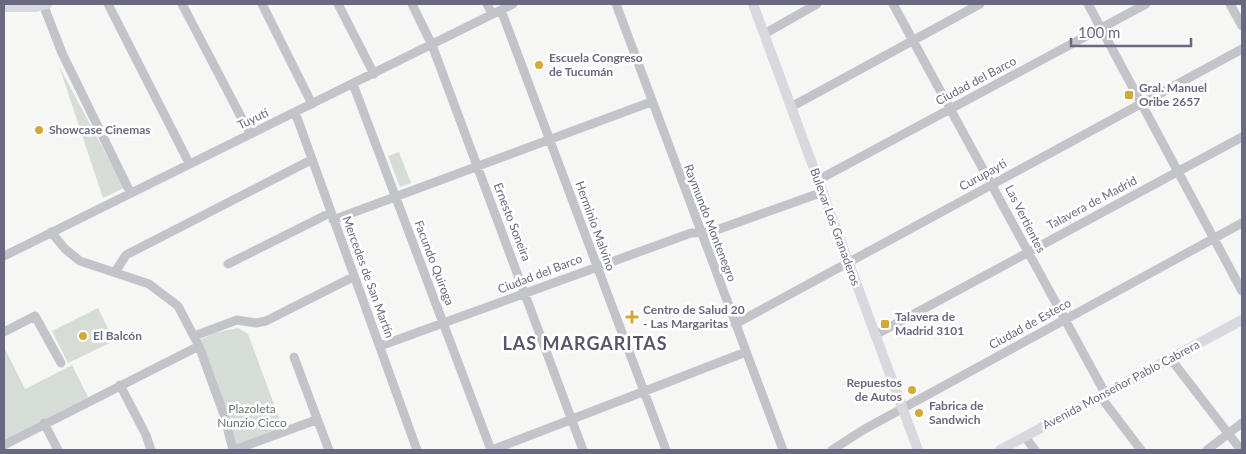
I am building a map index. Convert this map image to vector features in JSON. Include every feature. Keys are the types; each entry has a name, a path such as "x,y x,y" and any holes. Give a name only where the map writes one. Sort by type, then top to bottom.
{"main road":[{"path":"4,7 45,4"},
{"name":"Bulevar Los Granaderos","path":"753,4 918,450"},
{"name":"Avenida Monseñor Pablo Cabrera","path":"1000,450 1242,320"}],"street":[{"path":"45,4 62,53 130,192"},
{"path":"108,4 189,163"},
{"path":"182,4 250,134"},
{"path":"262,4 312,104"},
{"path":"338,4 374,74"},
{"name":"Ernesto Soneira","path":"412,4 432,45 583,450"},
{"name":"Herminio Malvino","path":"487,4 497,12 550,139 666,450"},
{"name":"Tuyutí","path":"4,256 513,4"},
{"name":"Raymundo Montenegro","path":"616,4 651,102 783,450"},
{"path":"764,34 817,4"},
{"name":"Las Vertientes","path":"894,4 993,184 1103,394 1141,450"},
{"path":"791,107 980,4"},
{"path":"1088,4 1242,291"},
{"name":"Ciudad del Barco","path":"818,180 1146,4"},
{"path":"1230,4 1242,26"},
{"name":"Curupayti","path":"735,324 1242,49"},
{"name":"Facundo Quiroga","path":"353,84 492,450"},
{"path":"228,264 332,216 396,196 651,102"},
{"name":"Mercedes de San Martín","path":"295,112 417,450"},
{"name":"Talavera de Madrid","path":"876,334 1242,137"},
{"path":"115,272 126,255 311,160"},
{"name":"Ciudad del Barco","path":"380,346 596,266 691,233 711,232 823,192"},
{"name":"Ciudad de Esteco","path":"832,450 903,408 1242,222"},
{"path":"51,232 80,261 150,284 169,297 187,319 199,346 224,415 234,450 316,420"},
{"path":"194,336 237,320 256,323 266,321 353,277"},
{"path":"4,332 34,316 38,318 61,364"},
{"path":"4,445 199,346"},
{"path":"492,450 644,393 746,352"},
{"path":"294,357 314,408 316,420 329,450"},
{"path":"1170,358 1241,450"},
{"path":"120,385 146,435 151,450"},
{"path":"1207,450 1242,423"},
{"path":"44,424 58,450"},
{"path":"1024,437 1035,450"}],"green space":[{"path":"59,66 124,188 103,198"},
{"path":"399,152 411,183 400,187 388,156"},
{"name":"El Balcón","path":"98,308 114,341 68,363 52,331"},
{"name":"Plazoleta Nunzio Cicco","path":"238,328 248,334 284,431 236,447 201,339 218,332"},
{"path":"4,347 25,389 72,365 88,397 4,440"}],"place":[{"name":"Escuela Congreso de Tucumán","path":"539,65"},
{"name":"Gral. Manuel Oribe 2657","path":"1129,95"},
{"name":"Showcase Cinemas","path":"39,130"},
{"name":"Centro de Salud 20 - Las Margaritas","path":"632,317"},
{"name":"Talavera de Madrid 3101","path":"885,324"},
{"name":"El Balcón","path":"83,336"},
{"name":"Repuestos de Autos","path":"912,390"},
{"name":"Fabrica de Sandwich","path":"919,413"}],"district":[{"name":"LAS MARGARITAS","path":"585,344"}]}
